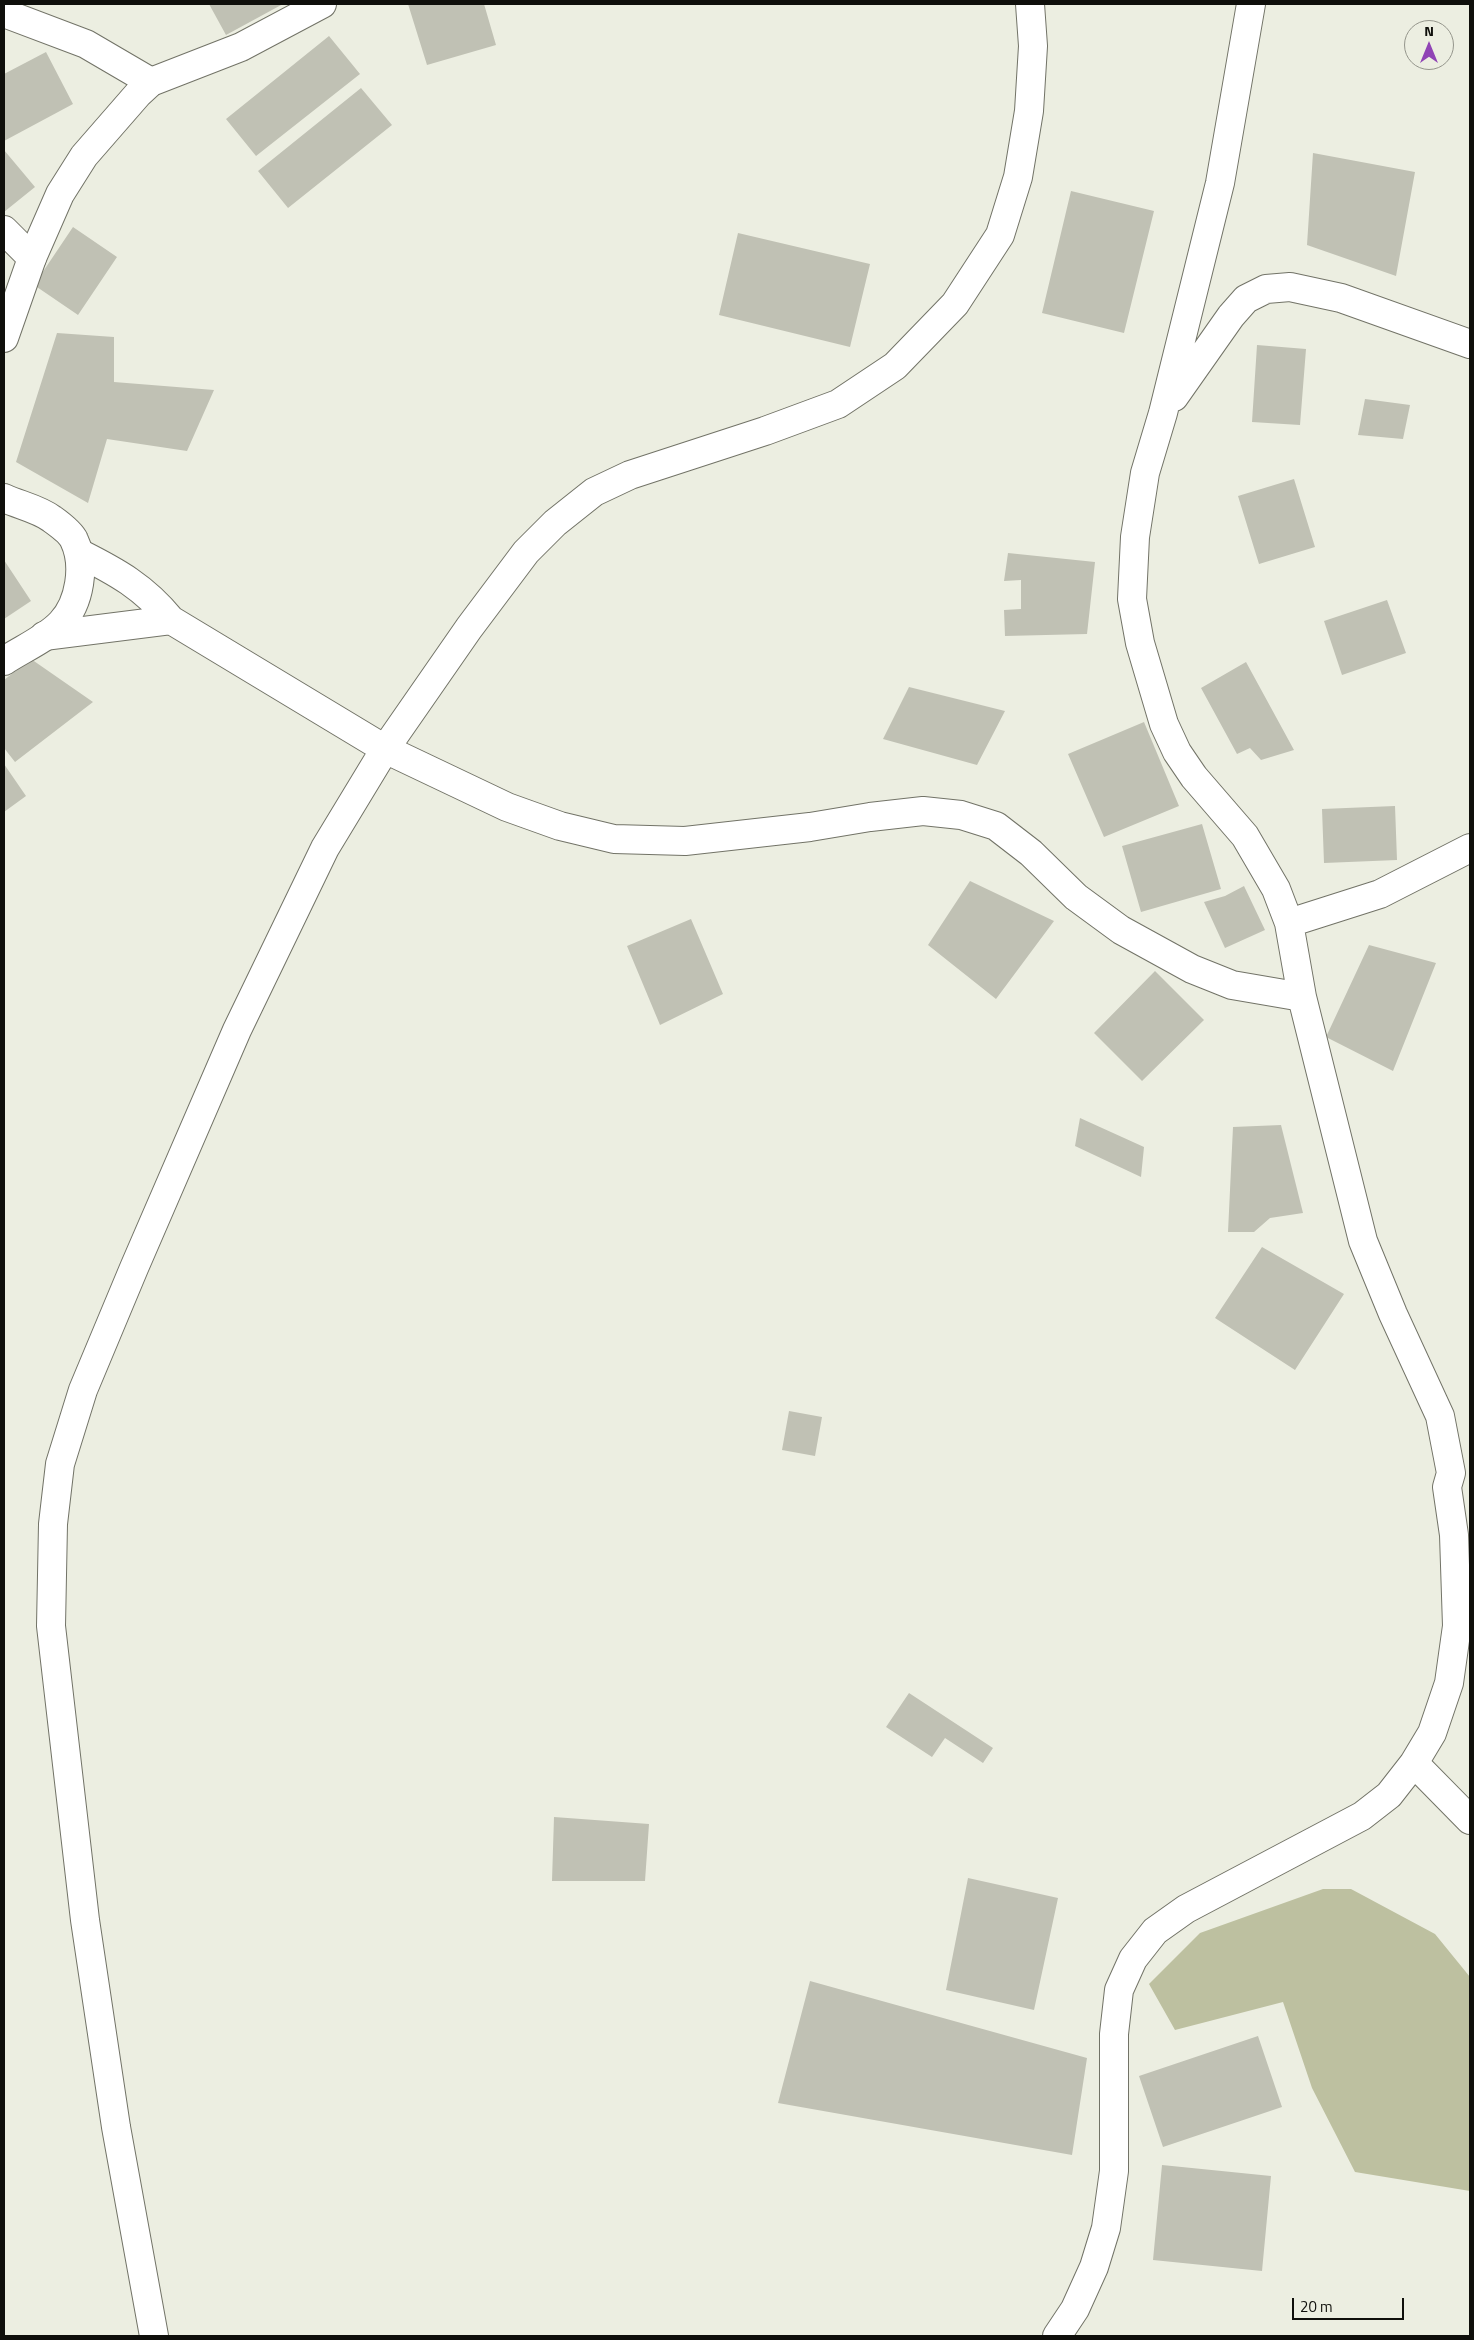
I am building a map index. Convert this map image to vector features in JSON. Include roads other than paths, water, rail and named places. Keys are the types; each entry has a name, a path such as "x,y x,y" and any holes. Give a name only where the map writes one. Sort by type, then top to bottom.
{"street":[{"path":"4,338 32,258 60,194 84,156 108,126 151,82 241,47 322,4"},
{"path":"154,2336 116,2127 85,1920 51,1626 53,1524 60,1464 87,1381 237,1030 325,848 385,749 491,597 526,552 555,522 594,492 630,475 838,404 895,366 955,304 1000,235 1018,177 1030,111 1033,46 1030,4"},
{"path":"1057,2336 1075,2309 1094,2267 1106,2228 1114,2171 1114,2034 1119,1990 1132,1959 1155,1931 1186,1909 1362,1816 1389,1795 1414,1763 1432,1733 1450,1683 1457,1626 1454,1535 1447,1487 1461,1469 1440,1416 1393,1314 1364,1241 1302,996 1289,923 1276,890 1245,836 1194,777 1177,752 1164,724 1140,643 1132,599 1135,537 1145,473 1163,413 1220,183 1250,4"},
{"path":"4,13 86,44 151,82"},
{"path":"4,230 32,258"},
{"path":"1163,413 1231,316 1246,299 1266,289 1290,286 1341,298 1470,344"},
{"path":"4,498 51,518 74,538 79,553 80,572 78,590 61,623 4,661"},
{"path":"79,553 114,570 138,586 171,620 385,749 507,807 560,826 614,839 685,841 810,828 870,817 923,811 961,815 996,826 1031,852 1076,897 1121,930 1192,969 1232,985 1302,996"},
{"path":"44,636 171,620"},
{"path":"1289,923 1380,894 1470,848"},
{"path":"1414,1763 1470,1820"}]}
